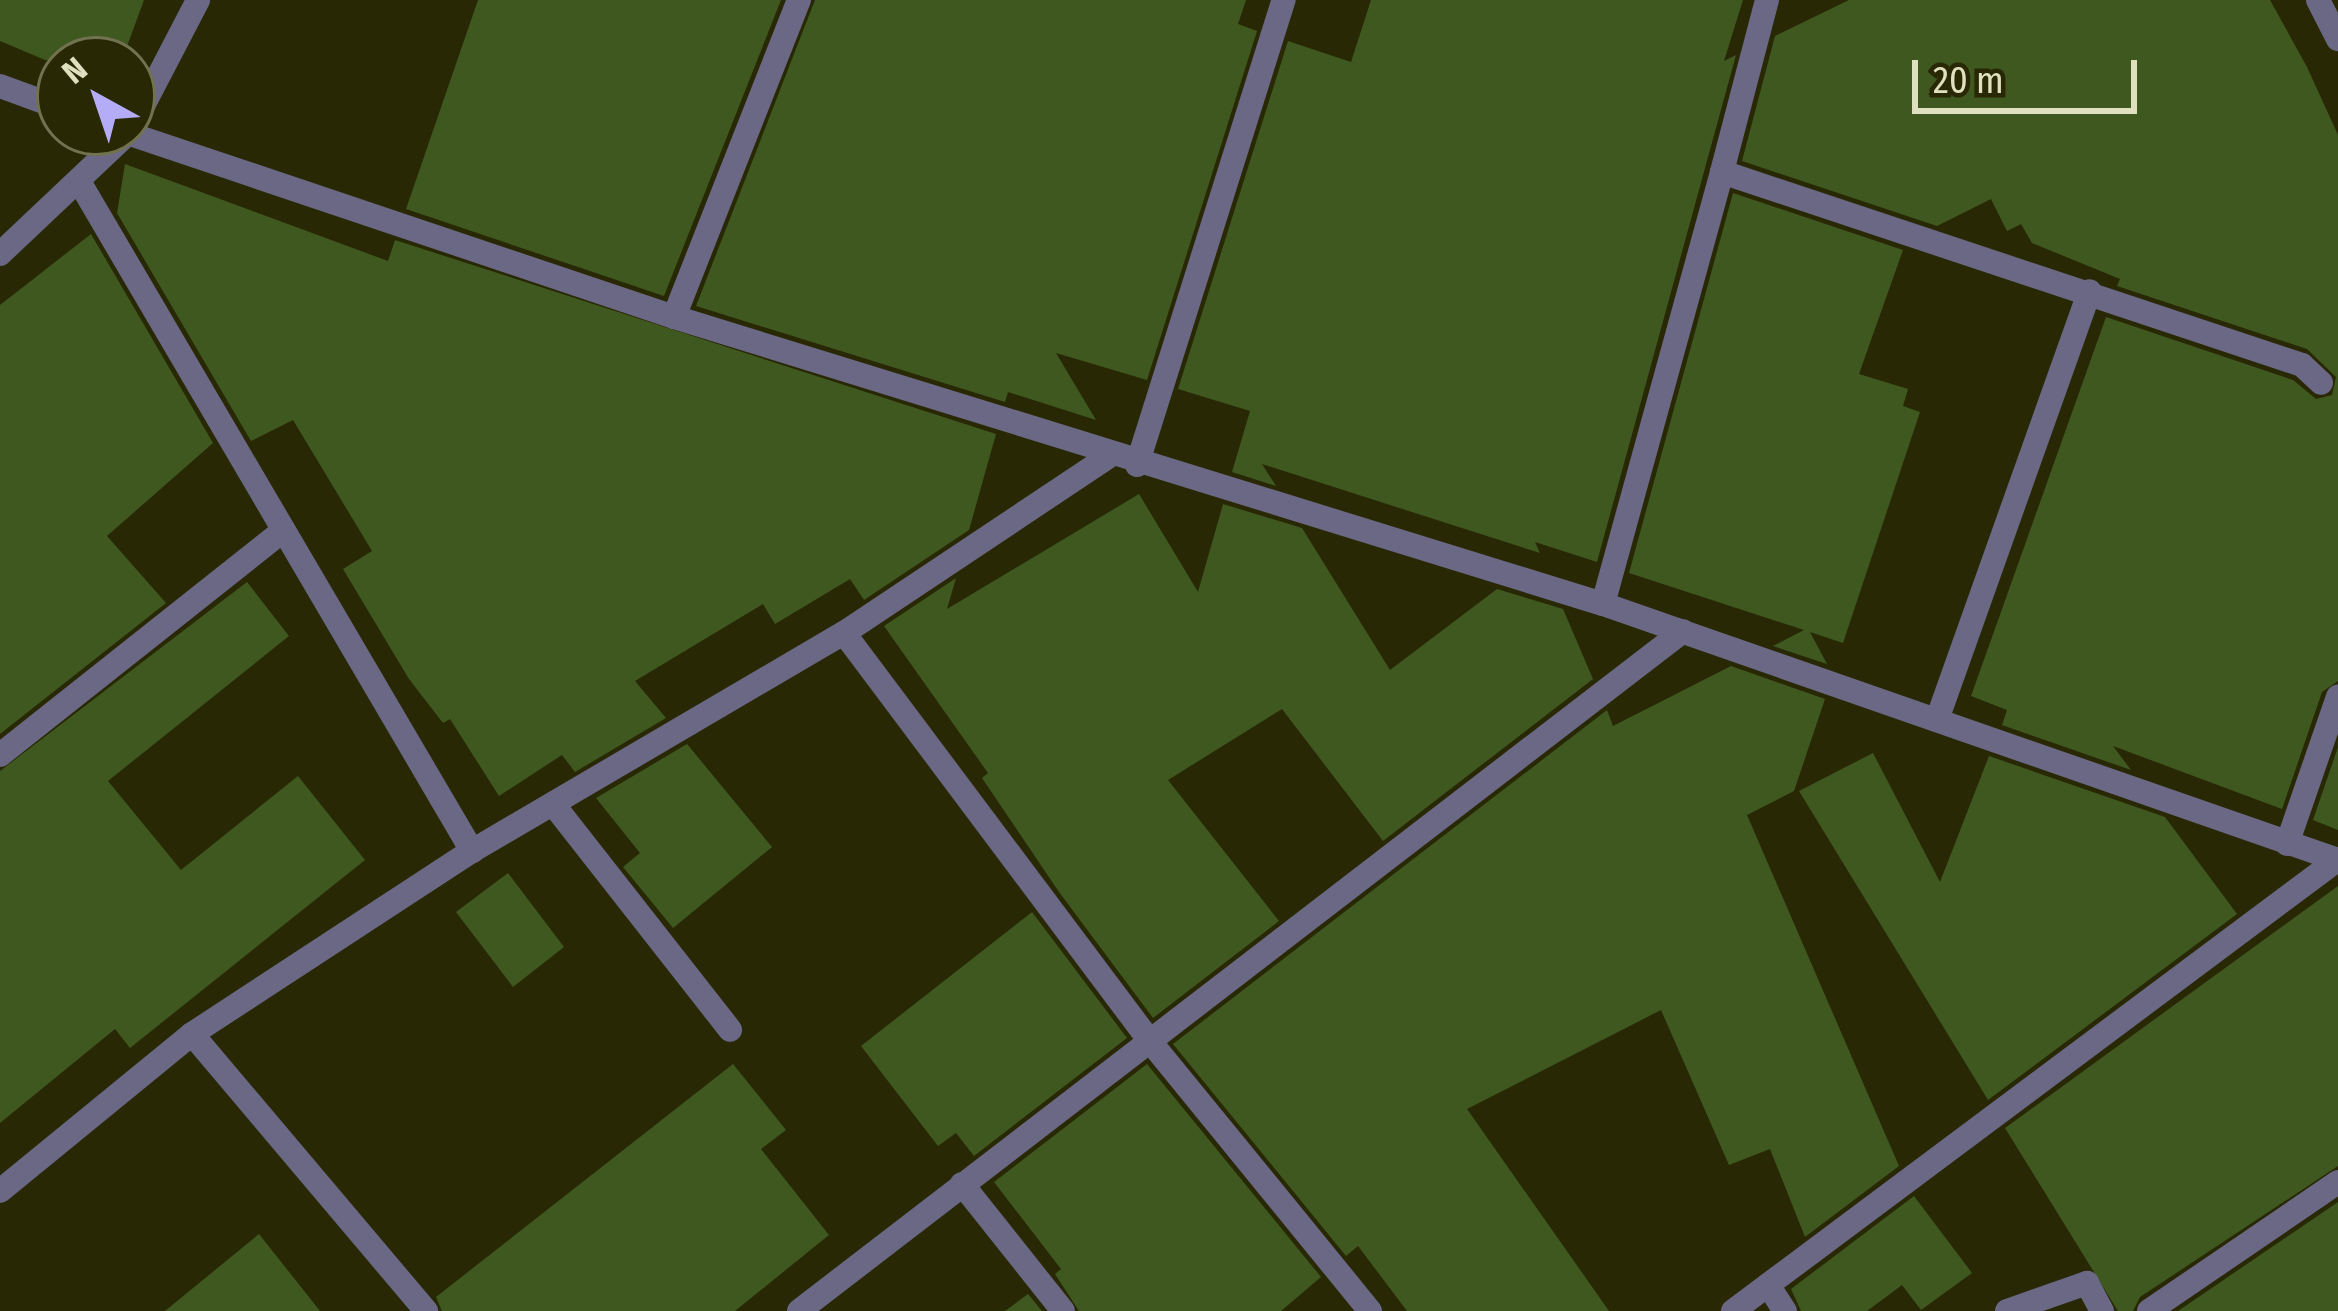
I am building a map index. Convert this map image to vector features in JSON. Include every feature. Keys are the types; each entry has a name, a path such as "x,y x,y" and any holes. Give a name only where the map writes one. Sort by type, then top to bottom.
{"street":[{"path":"156,79 198,0"},
{"path":"674,317 799,0"},
{"path":"1138,464 1284,0"},
{"path":"1603,604 1767,0"},
{"path":"2318,0 2338,40"},
{"path":"0,86 36,99"},
{"path":"156,141 674,317 1109,456 1603,604 1938,717 2337,860"},
{"path":"0,254 105,156"},
{"path":"1722,172 2302,364 2320,383"},
{"path":"80,183 472,851"},
{"path":"1938,717 2090,291"},
{"path":"0,1191 192,1034 472,851 844,633 1109,456"},
{"path":"0,754 284,530"},
{"path":"799,1311 1683,631"},
{"path":"844,633 1150,1040 1370,1311"},
{"path":"2287,844 2338,698"},
{"path":"553,804 730,1030"},
{"path":"1733,1311 2337,860"},
{"path":"192,1034 426,1311"},
{"path":"2149,1311 2338,1182"},
{"path":"962,1184 1063,1311"},
{"path":"2007,1311 2086,1283 2102,1311"},
{"path":"1768,1285 1785,1311"}],"building":[{"path":"0,0 144,0 131,36 36,36 36,56 0,41"},
{"path":"478,0 781,0 664,296 406,209"},
{"path":"815,0 1246,0 1238,24 1257,31 1147,380 1056,353 1096,420 1008,392 1005,402 696,306"},
{"path":"1371,0 1743,0 1724,61 1736,55 1597,562 1535,542 1540,553 1262,464 1276,486 1232,472 1250,411 1178,389 1288,41 1351,62"},
{"path":"1849,0 2270,0 2307,67 2338,135 2338,681 2322,692 2282,809 2113,746 2131,770 2002,725 2007,710 1971,696 2106,317 2293,380 2316,399 2332,395 2336,377 2307,349 2117,286 2120,279 2032,243 2021,224 2007,231 1991,199 1937,226 1742,161 1775,36"},
{"path":"125,164 388,261 395,240 996,434 969,530 864,600 850,579 775,624 763,604 635,681 666,718 575,772 562,755 499,796 450,719 443,723 409,679 343,569 372,551 293,420 251,441 117,213"},
{"path":"1733,193 1903,250 1859,374 1908,389 1903,406 1920,412 1843,643 1810,632 1827,664 1773,646 1804,630 1629,573"},
{"path":"91,234 213,443 107,536 166,603 0,734 0,305"},
{"path":"1139,494 1198,592 1223,504 1302,528 1390,670 1497,589 1563,609 1593,679 1383,841 1282,709 1168,780 1279,921 1153,1018 1059,892 982,778 988,773 884,626 956,578 947,609"},
{"path":"247,582 289,636 108,781 181,870 298,776 365,860 130,1048 115,1029 0,1123 0,771"},
{"path":"1731,666 1825,699 1794,791 1747,815 1899,1166 1805,1237 1770,1149 1729,1165 1661,1010 1467,1109 1609,1311 1407,1311 1358,1246 1346,1256 1173,1044 1607,710 1613,726"},
{"path":"687,744 772,847 673,928 623,867 640,853 596,798"},
{"path":"2338,747 2338,830 2313,820"},
{"path":"1873,753 1940,882 1989,756 2165,817 2237,914 1988,1100 1799,791"},
{"path":"508,873 564,947 513,987 456,912"},
{"path":"2338,886 2338,1166 2140,1297 2133,1311 2118,1311 2005,1128"},
{"path":"1032,912 1127,1038 974,1156 956,1133 938,1146 861,1046"},
{"path":"733,1064 786,1130 761,1149 829,1235 735,1311 442,1311 436,1297"},
{"path":"1147,1064 1321,1277 1281,1311 1079,1311 1055,1274 1061,1269 994,1182"},
{"path":"1914,1196 1972,1273 1921,1310 1902,1285 1867,1311 1801,1311 1791,1289"},
{"path":"2338,1202 2338,1311 2178,1311"},
{"path":"259,1234 320,1311 165,1311"},
{"path":"1028,1294 1042,1311 1005,1311"}]}
